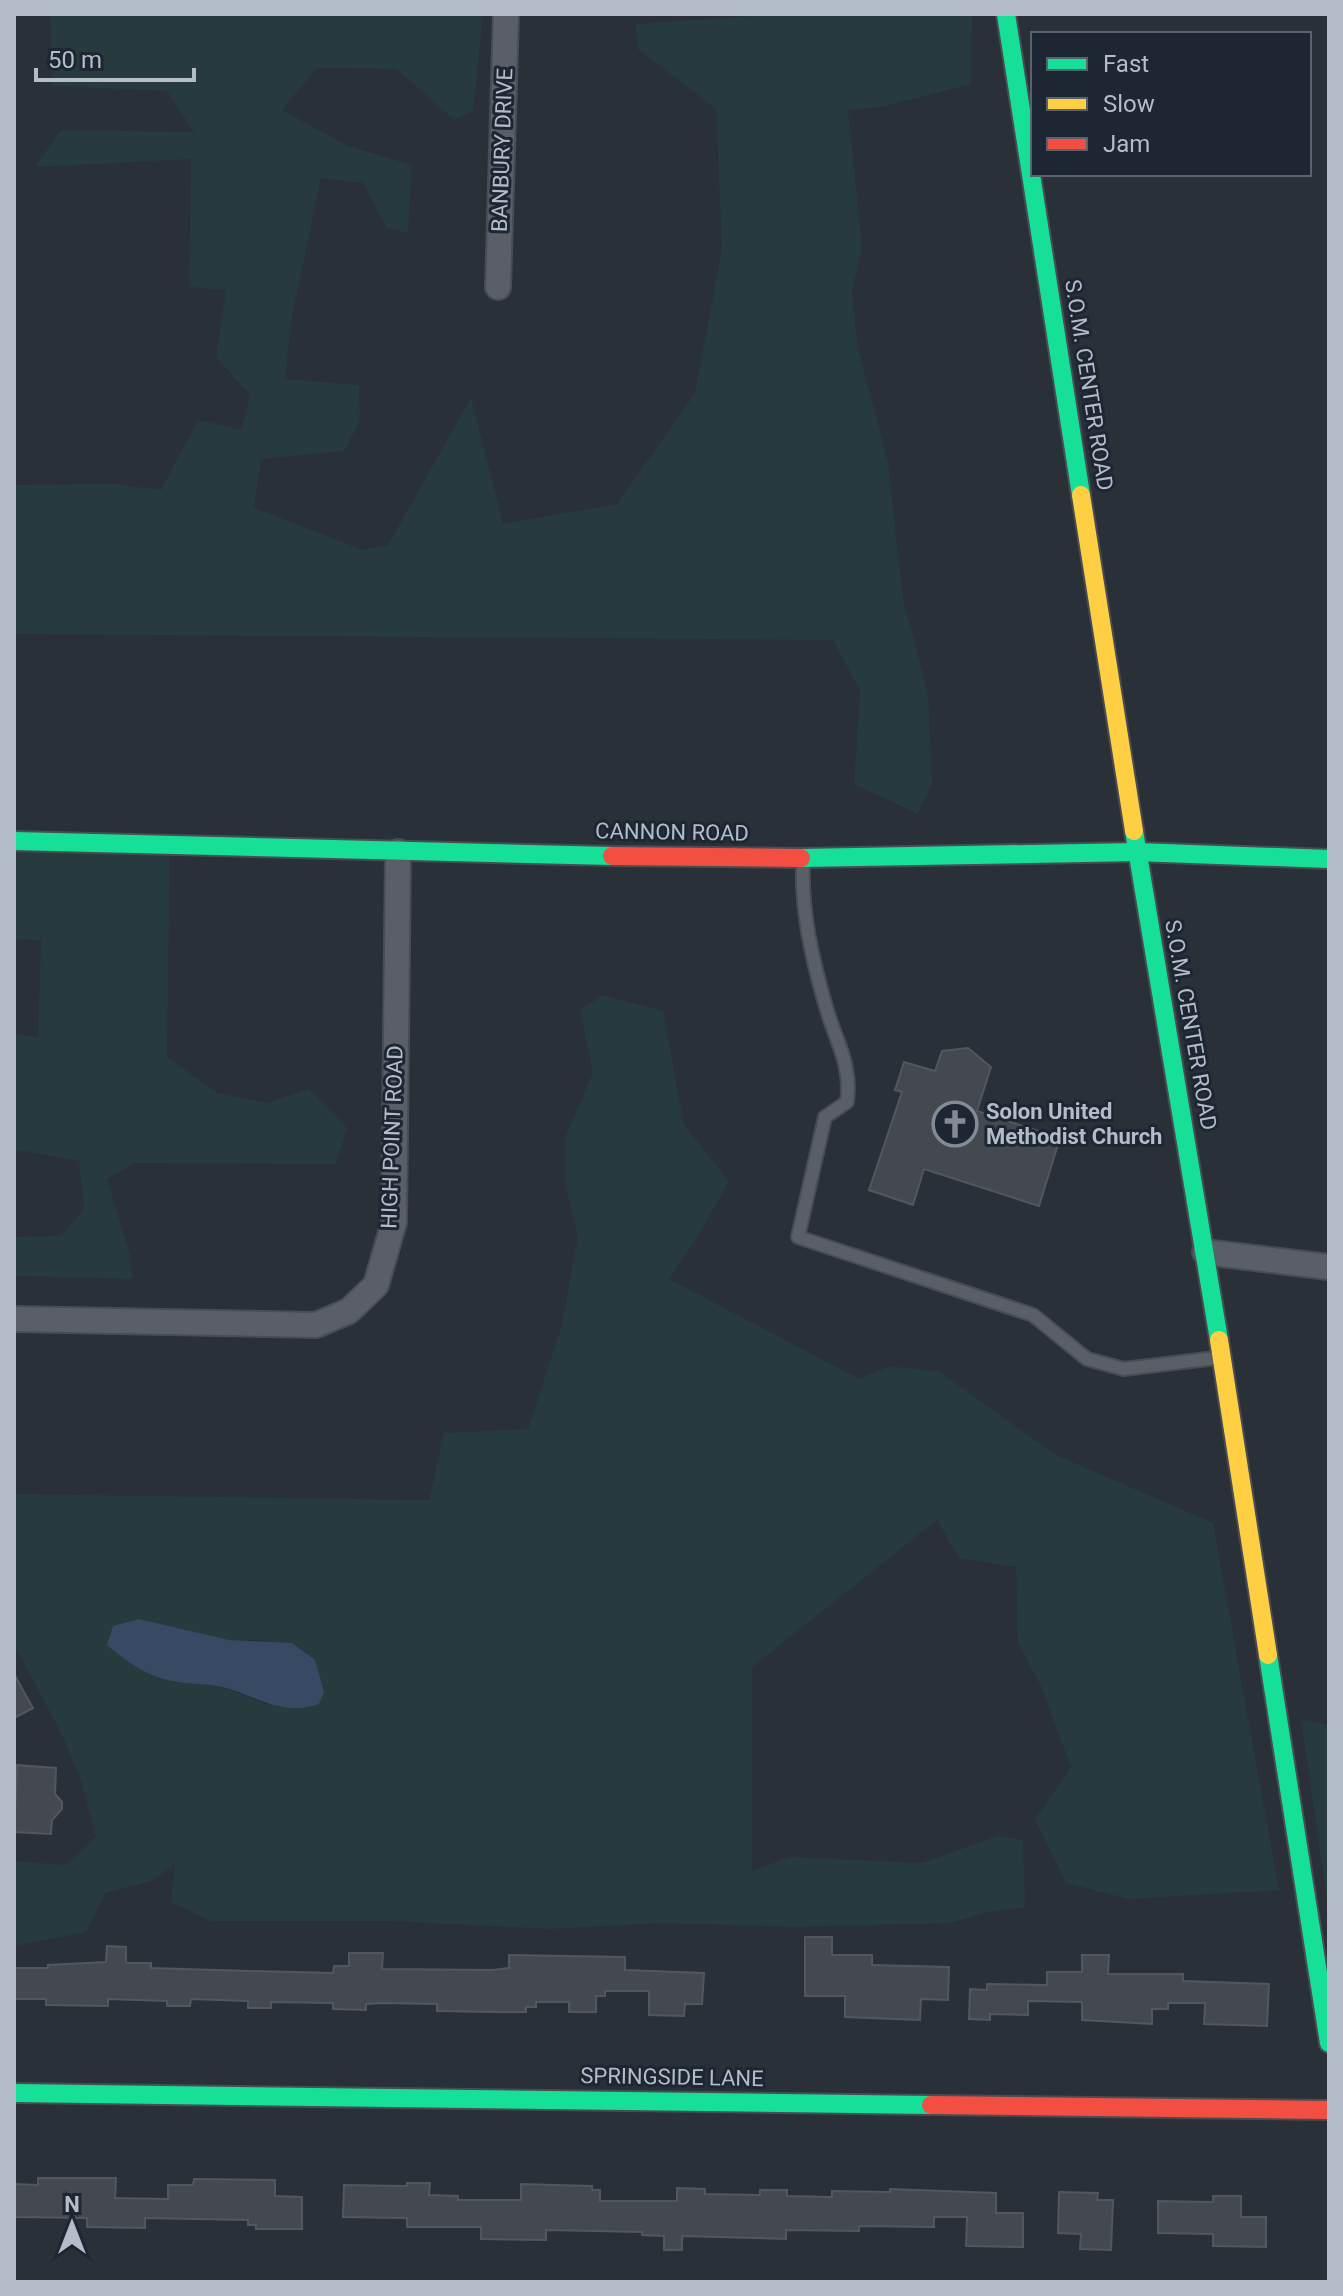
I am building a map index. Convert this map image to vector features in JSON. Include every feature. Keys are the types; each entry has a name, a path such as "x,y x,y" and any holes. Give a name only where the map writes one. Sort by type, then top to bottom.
{"main road":[{"name":"S.O.M. CENTER ROAD","path":"1006,14 1031,174"},
{"name":"S.O.M. CENTER ROAD","path":"1031,176 1329,2043"},
{"name":"CANNON ROAD","path":"14,841 398,852 803,858 1137,852 1329,859"},
{"name":"SPRINGSIDE LANE","path":"14,2093 1329,2110"}],"street":[{"name":"BANBURY DRIVE","path":"498,287 506,14"},
{"name":"HIGH POINT ROAD","path":"14,1319 316,1325 349,1311 376,1285 394,1222 398,852"},
{"path":"1205,1252 1329,1267"}],"lane":[{"path":"803,858 802,895 812,955 850,1081 847,1102 825,1117 798,1237 1033,1315 1087,1359 1124,1369 1222,1357"}],"green space":[{"path":"50,14 483,14 473,111 454,120 397,69 317,68 282,110 348,146 412,165 408,233 387,228 363,183 321,178 292,317 285,379 359,385 360,421 344,451 261,459 254,508 363,550 388,545 471,398 503,524 617,504 695,393 722,248 716,109 638,49 635,24 782,14 972,14 971,84 882,107 848,110 862,246 852,292 858,349 888,462 903,599 928,693 932,784 918,814 854,784 860,691 833,640 14,634 14,485 114,484 161,490 198,420 241,430 250,395 216,357 226,290 189,287 191,159 35,167 61,130 194,132 167,91 52,86"},
{"path":"170,845 167,1057 217,1093 267,1103 309,1089 347,1128 336,1164 134,1163 107,1179 130,1256 133,1279 14,1276 14,1237 61,1236 84,1209 79,1161 20,1150 14,1154 14,1033 38,1038 41,940 14,939 14,849"},
{"path":"603,995 663,1011 684,1125 729,1181 697,1238 669,1279 859,1379 889,1366 940,1372 1056,1455 1213,1523 1279,1890 1129,1899 1066,1883 1035,1819 1071,1767 1042,1688 1018,1643 1016,1567 959,1558 937,1520 752,1667 752,1871 789,1857 922,1863 998,1836 1023,1840 1025,1907 985,1913 951,1923 796,1927 662,1923 551,1929 392,1921 211,1921 171,1902 175,1864 151,1881 105,1893 86,1932 14,1946 14,1861 67,1865 96,1837 82,1783 62,1735 14,1644 14,1494 429,1500 444,1433 528,1429 561,1328 578,1236 565,1184 565,1138 593,1073 580,1010","holes":["139,1619 229,1640 263,1640 268,1705 222,1687 170,1681"]},
{"path":"1301,1719 1329,1725 1329,1914"}],"water":[{"path":"139,1619 229,1640 292,1643 315,1660 324,1692 319,1704 281,1707 222,1687 172,1681 145,1672 107,1645 113,1626"}],"building":[{"name":"Solon United Methodist Church","path":"968,1048 991,1067 977,1111 1060,1138 1039,1206 924,1169 913,1205 869,1190 902,1092 895,1090 904,1062 935,1071 942,1051"},
{"path":"14,1674 33,1708 14,1718"},
{"path":"17,1765 56,1768 55,1794 62,1802 62,1809 52,1820 51,1834 14,1832"},
{"path":"805,1937 832,1937 832,1955 872,1955 872,1965 949,1967 948,2000 921,1999 920,2020 845,2017 845,1996 805,1996"},
{"path":"107,1946 126,1947 126,1963 151,1963 151,1968 333,1973 334,1966 349,1966 349,1953 383,1953 382,1969 493,1970 509,1968 509,1955 625,1957 625,1970 704,1973 702,2004 685,2004 684,2016 649,2015 649,1991 605,1991 605,1996 596,1996 596,2012 569,2012 569,2002 536,2002 536,2007 526,2007 526,2012 493,2012 437,2011 437,2004 366,2004 366,2010 333,2009 333,2003 271,2002 271,2008 248,2008 248,2001 191,1999 190,2006 167,2006 167,2001 108,1999 108,2006 46,2005 46,1999 14,1999 14,1968 106,1962"},
{"path":"1082,1955 1109,1955 1108,1974 1183,1974 1183,1981 1269,1984 1267,2026 1204,2024 1205,2003 1168,2003 1168,2009 1152,2009 1152,2024 1082,2020 1082,2002 1028,2001 1028,2015 990,2014 990,2020 969,2019 970,1989 987,1990 987,1984 1047,1985 1047,1972 1082,1972"},
{"path":"38,2178 116,2178 115,2198 168,2199 168,2185 193,2185 194,2179 275,2180 275,2196 302,2197 302,2229 256,2229 256,2225 248,2225 248,2220 145,2218 145,2228 87,2227 87,2218 14,2217 14,2184 38,2185"},
{"path":"407,2183 430,2183 429,2195 458,2196 458,2200 521,2200 521,2184 592,2186 592,2190 600,2190 600,2201 677,2201 677,2188 705,2189 705,2194 760,2195 760,2190 787,2190 787,2196 832,2197 832,2191 890,2192 890,2189 996,2193 996,2213 1023,2213 1023,2247 966,2246 967,2217 934,2217 934,2227 859,2226 859,2231 786,2230 786,2239 682,2236 682,2250 664,2250 664,2236 642,2235 642,2232 546,2230 546,2240 481,2239 481,2227 407,2227 407,2218 343,2217 344,2185 407,2186"},
{"path":"1059,2192 1098,2193 1097,2200 1113,2200 1111,2250 1080,2249 1081,2234 1058,2233"},
{"path":"1213,2196 1241,2196 1241,2217 1266,2217 1266,2247 1213,2246 1213,2234 1158,2233 1158,2201 1213,2202"}],"traffic: fast":[{"path":"1006,14 1031,174"},
{"path":"1031,176 1081,495"},
{"path":"1134,831 1219,1340"},
{"path":"14,841 612,856"},
{"path":"801,858 1137,852 1329,859"},
{"path":"1268,1655 1329,2043"},
{"path":"14,2093 931,2105"}],"traffic: slow":[{"path":"1081,495 1134,831"},
{"path":"1219,1340 1268,1655"}],"traffic: jam":[{"path":"612,856 801,858"},
{"path":"931,2105 1329,2110"}],"place":[{"name":"Solon United Methodist Church","path":"955,1124"}]}
